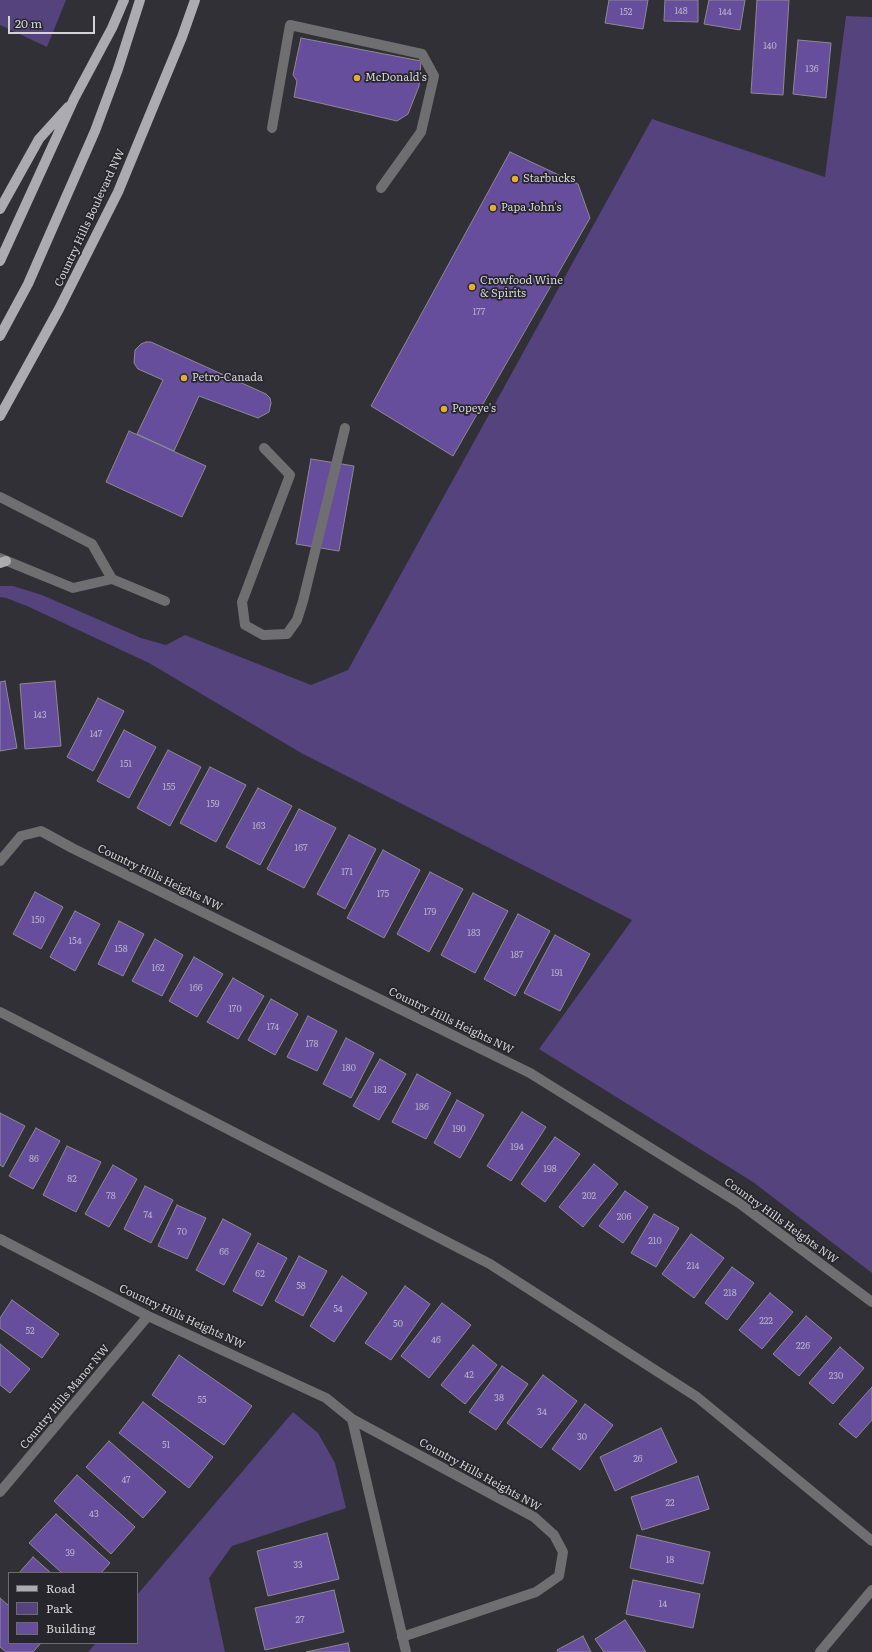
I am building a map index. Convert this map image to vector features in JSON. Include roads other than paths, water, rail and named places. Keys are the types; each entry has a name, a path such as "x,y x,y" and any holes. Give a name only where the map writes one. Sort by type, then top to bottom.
{"main road":[{"path":"0,261 74,99 112,28 124,0"},
{"path":"0,336 28,284 95,131 118,69 140,0"},
{"name":"Country Hills Boulevard NW","path":"0,416 59,309 118,192 182,37 195,0"},
{"path":"0,209 39,139 74,99"}],"street":[{"path":"272,128 290,25 422,54 434,76 421,132 381,188"},
{"path":"264,448 290,475 242,602 245,625 263,635 287,634 297,620 345,428"},
{"path":"0,497 92,544 112,578 165,601"},
{"path":"2,560 73,588 112,578"},
{"name":"Country Hills Heights NW","path":"0,861 21,836 41,831 80,852 530,1073 739,1203 872,1302"},
{"path":"0,1012 490,1264 697,1397 872,1541"},
{"name":"Country Hills Heights NW","path":"0,1239 148,1316 326,1398 352,1419 534,1517 554,1535 563,1552 559,1576 536,1592 402,1636"},
{"name":"Country Hills Manor NW","path":"0,1492 148,1316"},
{"path":"352,1419 406,1652"},
{"path":"820,1652 872,1590"}],"place":[{"name":"McDonald's","path":"357,78"},
{"name":"Starbucks","path":"515,179"},
{"name":"Papa John's","path":"493,208"},
{"name":"Crowfood Wine & Spirits","path":"472,287"},
{"name":"Petro-Canada","path":"184,378"},
{"name":"Popeye's","path":"444,409"}]}
